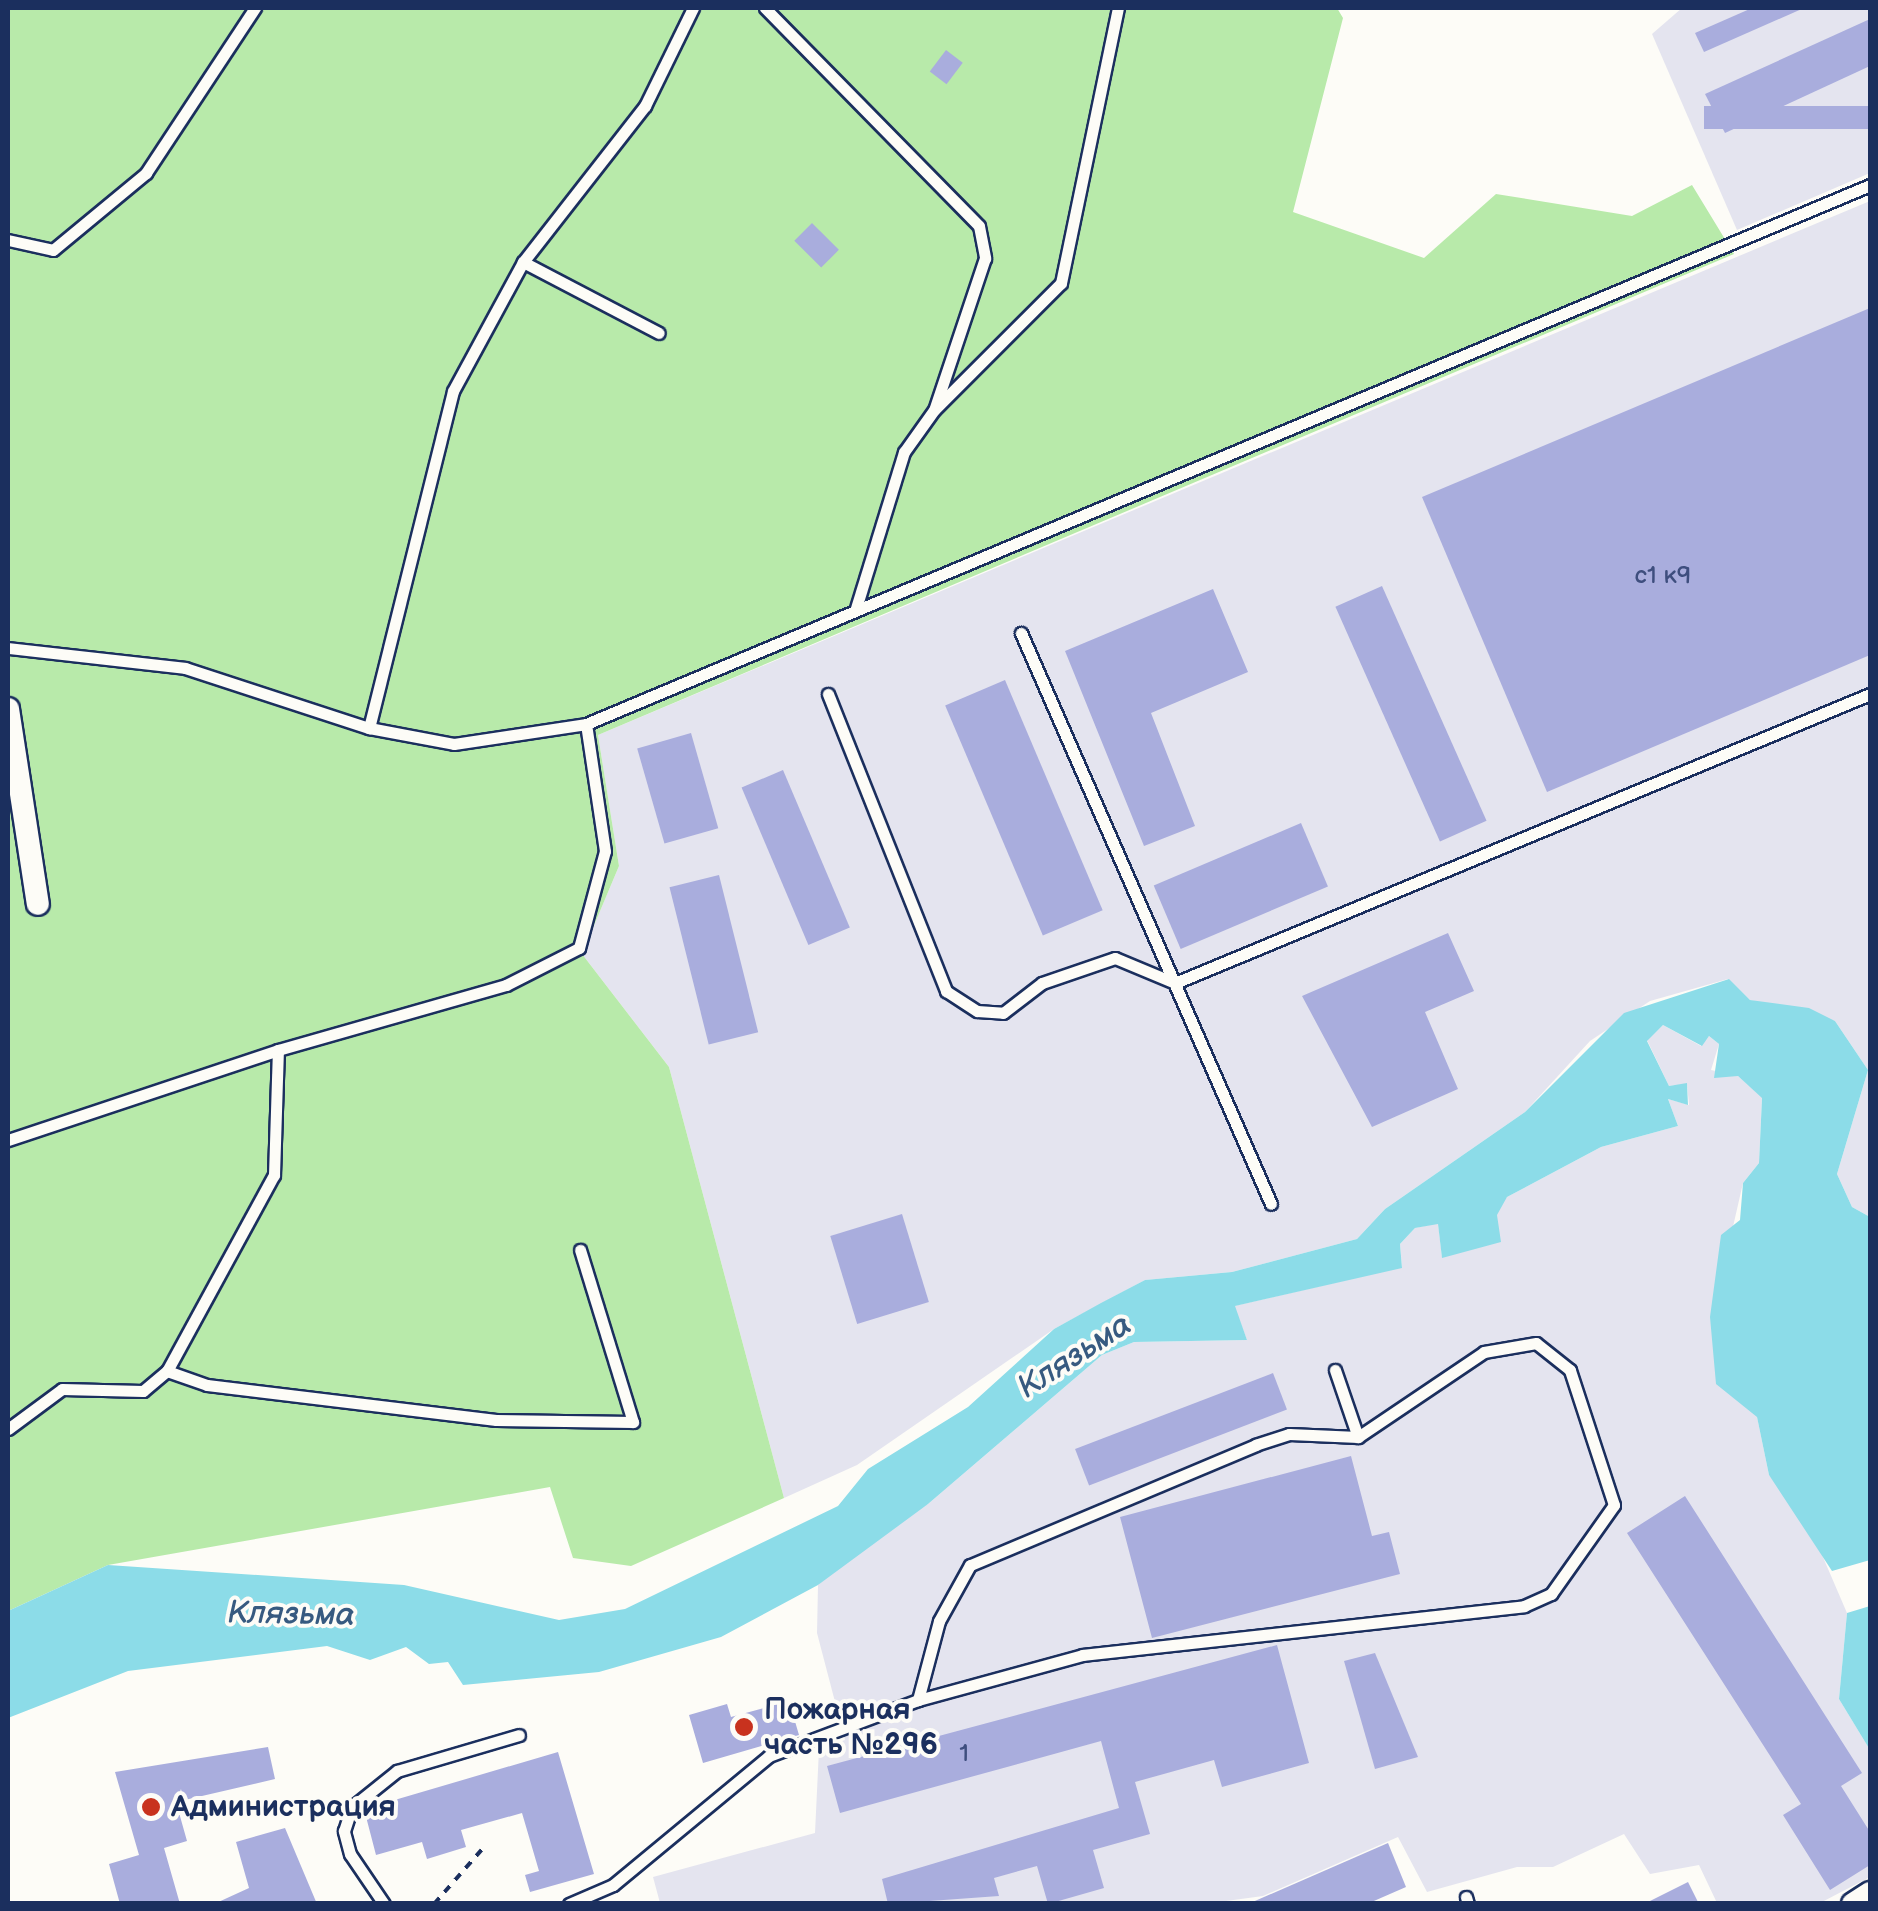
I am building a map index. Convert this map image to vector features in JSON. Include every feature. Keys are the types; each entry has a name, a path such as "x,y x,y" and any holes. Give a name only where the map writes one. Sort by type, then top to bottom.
{"street":[{"path":"8,709 38,904"},
{"path":"1853,1904 1870,1892"}],"lane":[{"path":"8,240 52,250 146,173 255,8"},
{"path":"369,728 452,391 524,262 644,106 693,8"},
{"path":"765,8 979,226 985,258 934,410"},
{"path":"856,608 904,452 934,410 1061,283 1118,8"},
{"path":"8,648 185,668 369,728 454,744 586,724 1870,186"},
{"path":"524,262 658,333"},
{"path":"1021,633 1272,1204"},
{"path":"828,694 946,991 978,1011 1003,1013 1042,984 1115,958 1175,984 1870,694"},
{"path":"8,1140 278,1050 506,984 578,948 604,851 586,724"},
{"path":"8,1429 62,1390 143,1391 167,1370 274,1174 278,1050"},
{"path":"167,1370 207,1384 496,1420 633,1422 580,1250"},
{"path":"569,1904 613,1885 769,1756 918,1700 1082,1655 1524,1606 1552,1594 1614,1505 1570,1370 1536,1343 1484,1352 1358,1436 1289,1434 1256,1444 970,1565 938,1620 918,1700"},
{"path":"1335,1370 1358,1436"},
{"path":"384,1904 350,1854 344,1831 352,1807 397,1771 519,1735"}],"path":[{"path":"434,1904 484,1847"}],"shaded area":[{"path":"1682,8 1870,8 1870,173 1737,230 1652,34"},
{"path":"1870,201 1870,1217 1852,1207 1837,1174 1868,1070 1835,1021 1750,1000 1728,979 1650,1001 1590,1041 1525,1112 1385,1209 1357,1239 1232,1272 1145,1280 1054,1329 857,1465 784,1498 669,1067 582,954 619,866 598,735"},
{"path":"1663,1025 1701,1046 1709,1036 1719,1044 1711,1070 1738,1076 1762,1097 1759,1163 1743,1183 1732,1231 1757,1417 1769,1475 1807,1520 1847,1613 1839,1699 1870,1750 1870,1877 1820,1903 1717,1903 1699,1865 1650,1874 1624,1834 1553,1867 1517,1867 1427,1892 1398,1837 1263,1896 1204,1904 660,1903 653,1877 815,1833 819,1749 845,1740 817,1633 818,1585 872,1536 928,1504 1102,1355 1134,1342 1247,1340 1234,1306 1402,1267 1400,1244 1415,1228 1438,1223 1442,1257 1507,1197 1601,1147 1678,1126 1668,1099 1689,1105 1687,1084 1669,1086 1647,1040"}],"green space":[{"path":"8,8 1337,8 1343,18 1293,212 1424,258 1496,194 1632,216 1692,185 1734,254 598,735 619,866 582,954 669,1067 784,1498 631,1566 573,1558 550,1487 108,1565 8,1611"}],"water":[{"name":"Клязьма","path":"1729,979 1750,1000 1809,1008 1835,1021 1868,1070 1837,1174 1852,1207 1870,1217 1870,1560 1832,1571 1769,1475 1757,1417 1716,1384 1710,1317 1721,1235 1740,1220 1743,1183 1759,1163 1762,1098 1738,1076 1714,1078 1719,1044 1709,1036 1702,1046 1663,1025 1647,1041 1669,1086 1687,1083 1688,1105 1668,1099 1678,1126 1601,1147 1507,1197 1497,1215 1501,1242 1442,1258 1438,1224 1415,1228 1400,1244 1402,1268 1235,1306 1247,1340 1134,1342 1102,1355 928,1504 818,1585 721,1637 599,1672 463,1685 448,1662 429,1664 406,1647 370,1660 327,1646 128,1671 8,1718 8,1611 108,1565 404,1585 559,1620 625,1609 838,1506 868,1469 968,1407 1054,1329 1145,1280 1232,1272 1357,1239 1385,1209 1525,1112 1624,1013"},
{"path":"1870,1606 1870,1750 1839,1699 1847,1613"}],"building":[{"path":"1752,8 1804,8 1704,52 1695,33"},
{"path":"1870,19 1870,66 1725,133 1705,94"},
{"path":"946,50 963,63 947,84 930,72"},
{"path":"1704,106 1870,106 1870,129 1704,129"},
{"path":"812,223 839,250 821,268 794,241"},
{"path":"1870,308 1870,655 1547,792 1422,497"},
{"path":"1382,586 1487,821 1440,842 1335,607"},
{"path":"1213,589 1248,672 1151,713 1195,826 1144,846 1065,651"},
{"path":"1005,680 1103,910 1043,936 945,705"},
{"path":"691,733 718,828 664,844 637,748"},
{"path":"783,770 850,927 808,945 742,788"},
{"path":"1301,823 1328,887 1181,949 1154,886"},
{"path":"719,875 758,1032 709,1045 670,887"},
{"path":"1448,933 1474,991 1425,1012 1458,1089 1372,1127 1302,996"},
{"path":"902,1214 929,1302 857,1324 830,1236"},
{"path":"1273,1373 1287,1409 1089,1485 1075,1449"},
{"path":"1351,1456 1372,1536 1389,1532 1400,1574 1152,1638 1120,1517"},
{"path":"1685,1496 1862,1773 1841,1786 1870,1832 1870,1865 1830,1890 1783,1815 1801,1804 1627,1533"},
{"path":"1277,1645 1309,1763 1222,1787 1214,1760 1135,1782 1150,1834 1093,1850 1104,1888 1048,1904 1037,1866 994,1878 999,1896 888,1904 882,1879 1119,1808 1101,1741 840,1813 827,1766"},
{"path":"1375,1653 1418,1757 1375,1769 1344,1661"},
{"name":"Пожарная часть №296","path":"789,1701 799,1735 703,1763 689,1715 727,1704 731,1717"},
{"name":"Администрация","path":"268,1747 275,1779 176,1802 187,1841 164,1848 180,1904 120,1904 109,1864 139,1855 115,1772"},
{"path":"558,1752 594,1874 530,1892 525,1875 539,1871 522,1813 461,1830 466,1847 427,1859 422,1842 376,1855 364,1809"},
{"path":"285,1828 317,1904 214,1904 249,1888 236,1842"},
{"path":"1388,1843 1406,1887 1367,1904 1248,1904"},
{"path":"1688,1882 1699,1904 1644,1904"}],"place":[{"name":"Пожарная часть №296","path":"744,1727"},
{"name":"Администрация","path":"151,1807"}]}
